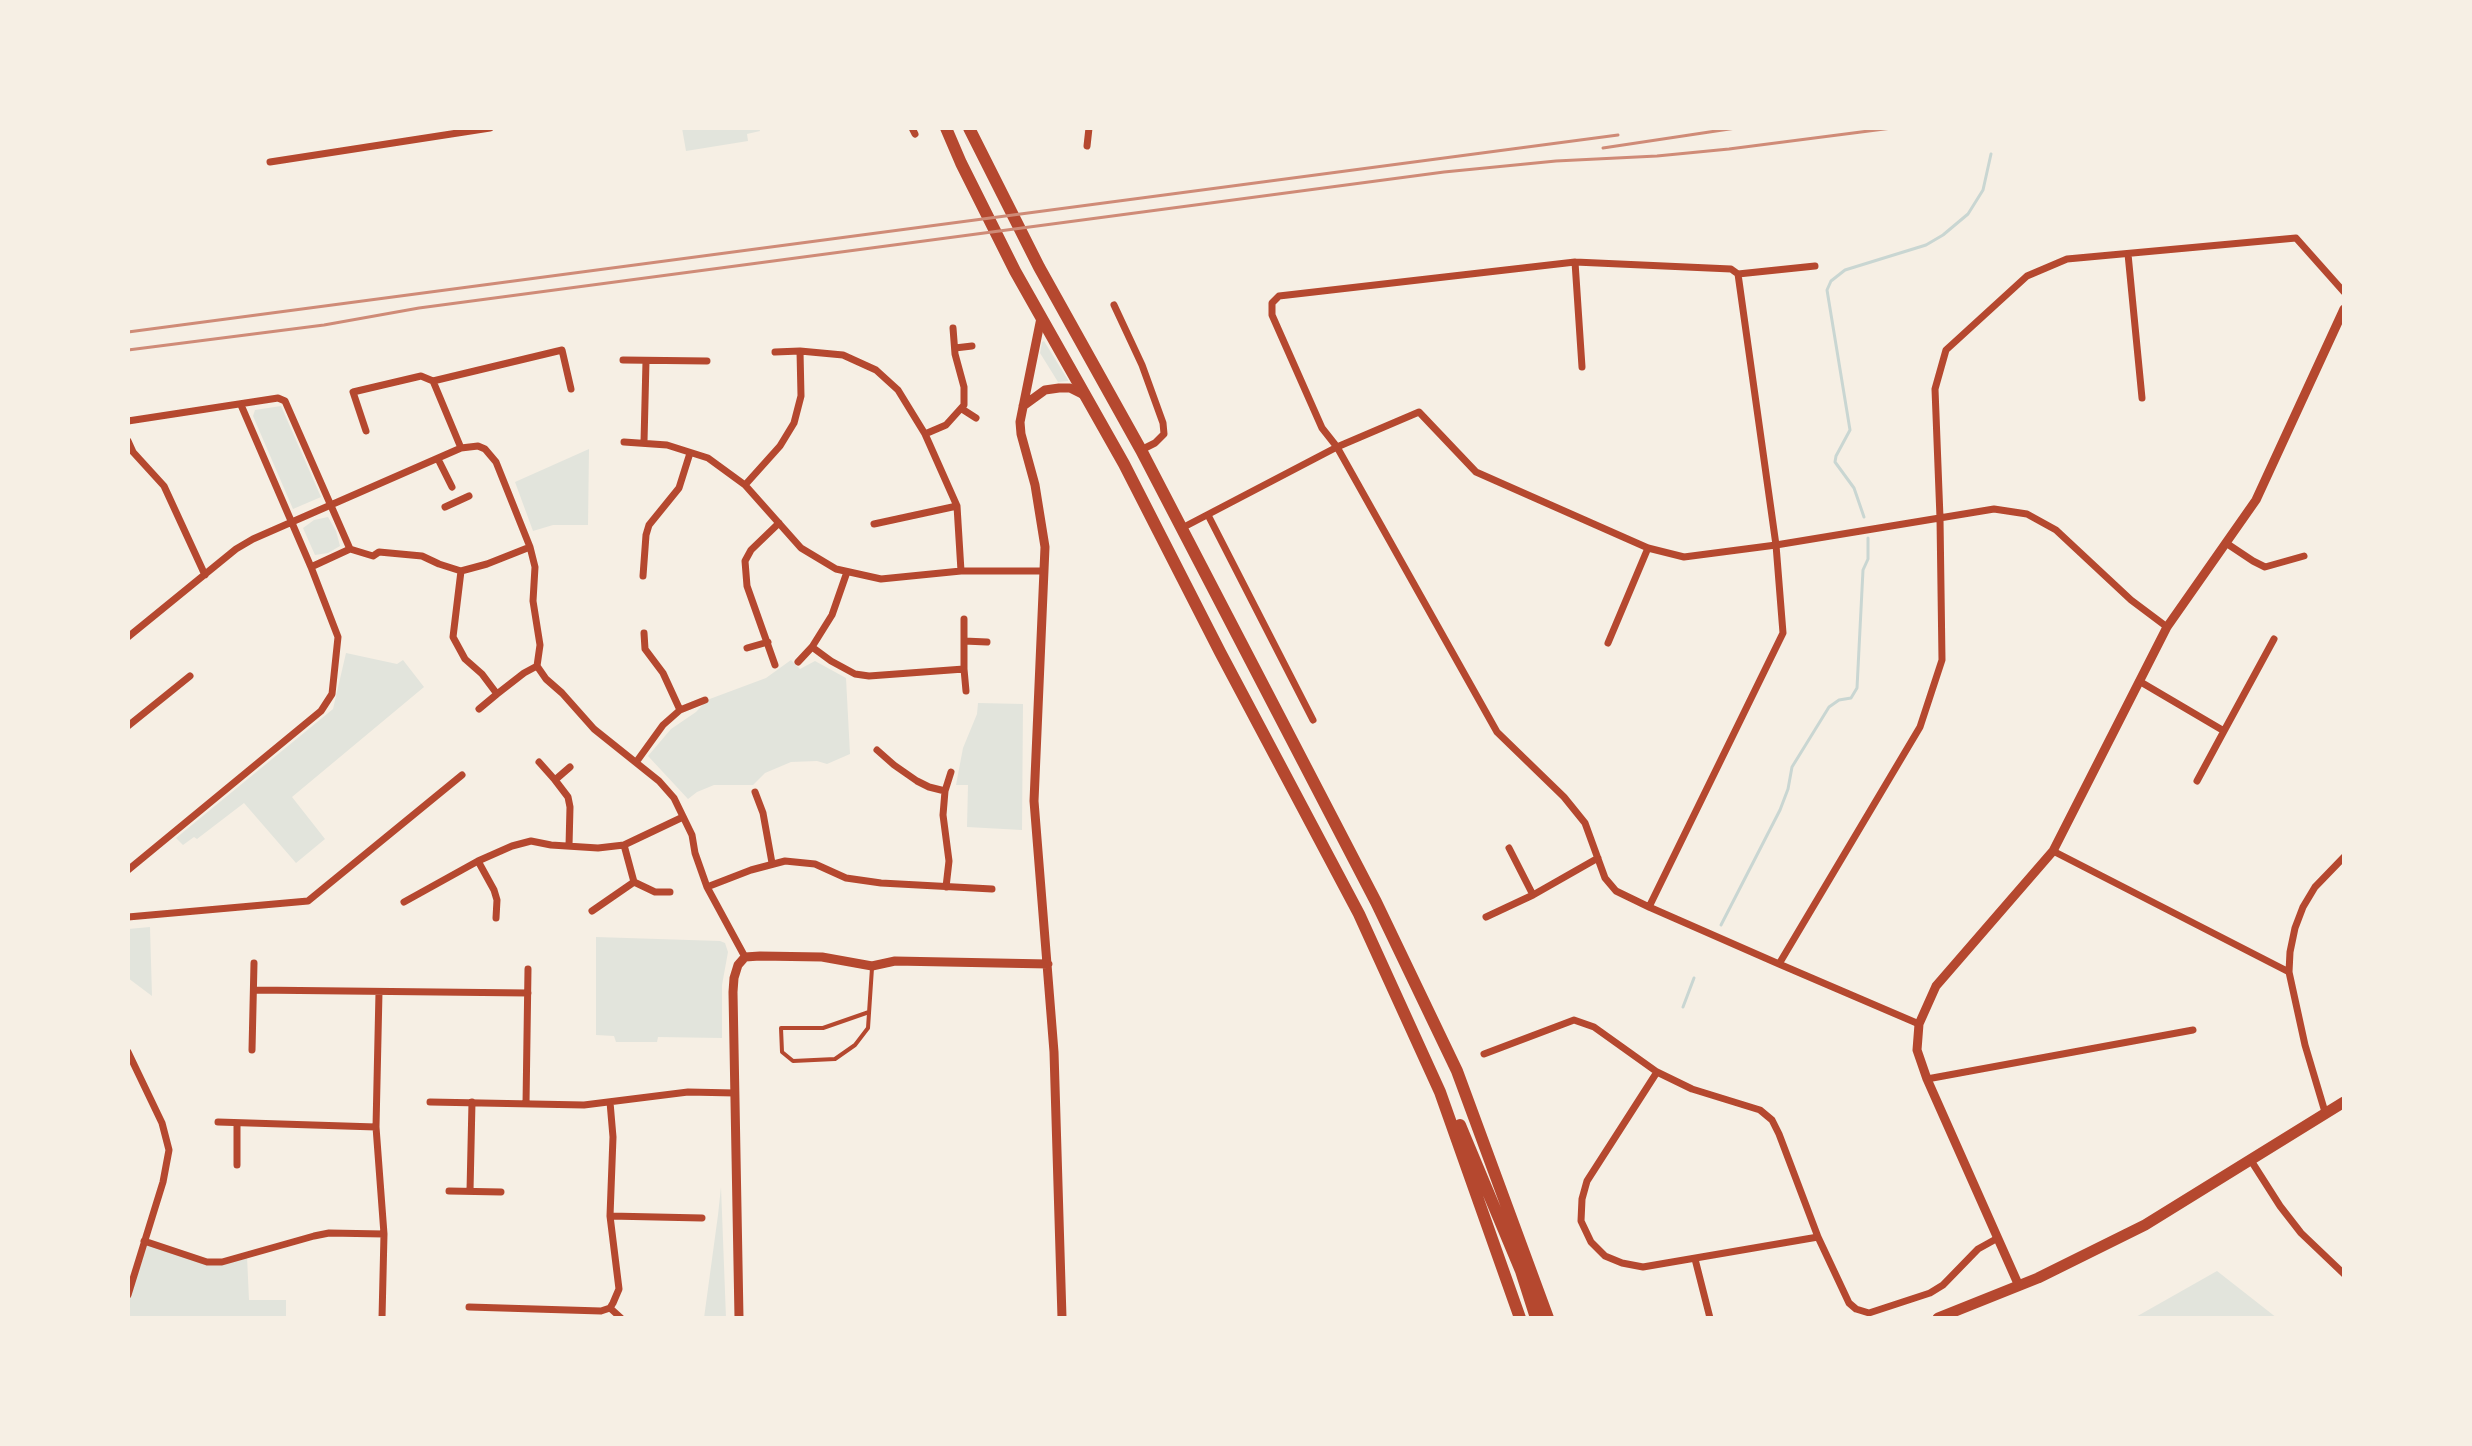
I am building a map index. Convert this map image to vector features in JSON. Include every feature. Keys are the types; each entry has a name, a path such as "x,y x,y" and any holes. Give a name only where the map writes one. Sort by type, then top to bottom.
{"highway":[{"path":"946,128 1015,271 1124,464 1359,914 1440,1092 1520,1318"},
{"path":"969,128 1039,267 1141,450 1376,902 1457,1071 1545,1316"},
{"path":"1457,1071 1499,1215"},
{"path":"1440,1092 1455,1111 1545,1316"}],"main road":[{"path":"1938,1318 2019,1286 2145,1225 2344,1102"}],"street":[{"path":"270,162 490,128"},
{"path":"1087,146 1089,128"},
{"path":"1779,964 1920,727 1942,660 1935,389 1946,350 2027,276 2067,259 2296,238 2344,292"},
{"path":"2128,254 2142,398"},
{"path":"1575,262 1582,367"},
{"path":"1815,266 1738,274 1731,269 1575,262 1279,296 1272,303 1272,315 1322,428 1337,447 1497,732 1564,797 1585,823 1605,878 1616,891 1919,1024"},
{"path":"1649,907 1783,633 1776,545 1738,274"},
{"path":"1114,305 1142,365 1163,423 1164,434 1141,450"},
{"path":"2019,1286 1927,1079 1917,1050 1919,1024 1936,986 2053,851 2167,627 2256,500 2344,309"},
{"path":"1041,318 1020,422 1038,499 1045,547 1034,801 1054,1052 1062,1318"},
{"path":"925,434 946,425 962,409 965,399 953,328"},
{"path":"955,348 972,346"},
{"path":"366,431 353,392 421,376 433,381 562,350 571,389"},
{"path":"745,485 780,446 794,423 801,396 800,351"},
{"path":"775,352 843,355 876,370 906,401 925,434 957,506 961,571"},
{"path":"623,360 707,361"},
{"path":"644,442 646,361"},
{"path":"433,381 461,448"},
{"path":"1023,406 1045,390 1070,388 1086,396"},
{"path":"128,421 278,398 285,401 350,549"},
{"path":"128,870 321,711 332,694 338,637 241,405"},
{"path":"962,409 976,418"},
{"path":"1182,528 1337,447 1419,412 1476,472 1648,548 1684,557 1994,509 2027,514 2056,530 2131,600 2167,627"},
{"path":"128,441 133,452 164,486 205,575"},
{"path":"624,442 667,445 708,458 745,485 801,548 836,569 881,579 961,571 1044,571"},
{"path":"128,623 132,634 236,549 461,448 478,446 485,449 496,462 515,506 535,567 533,601 540,645 537,666 594,729 637,761 667,789 692,835 707,887 745,957"},
{"path":"643,576 649,525 679,488 690,453"},
{"path":"438,459 452,487"},
{"path":"445,507 469,496"},
{"path":"874,524 957,506"},
{"path":"1208,515 1313,720"},
{"path":"775,665 747,586 745,561 751,550 779,523"},
{"path":"2226,543 2265,567 2304,556"},
{"path":"311,567 350,549 373,556 379,552 422,556 461,571 530,547"},
{"path":"1608,643 1648,548"},
{"path":"461,571 453,637 465,659 482,674 497,694"},
{"path":"798,662 812,647 832,615 847,572"},
{"path":"964,619 966,691"},
{"path":"644,633 645,649 663,673 680,710"},
{"path":"2197,781 2274,639"},
{"path":"964,641 987,642"},
{"path":"747,648 768,642"},
{"path":"812,647 848,670 869,676 964,669"},
{"path":"479,709 537,666"},
{"path":"128,726 190,676"},
{"path":"2139,681 2224,731"},
{"path":"637,761 663,725 680,710 705,700"},
{"path":"877,750 917,781 945,791"},
{"path":"539,762 568,797 569,846"},
{"path":"555,780 570,767"},
{"path":"946,887 949,861 943,815 945,791 951,772"},
{"path":"128,917 308,901 462,775"},
{"path":"755,792 763,813 772,863"},
{"path":"404,902 512,846 531,841 598,848 624,845 683,817"},
{"path":"624,845 634,882 655,892 670,892"},
{"path":"1509,848 1533,895"},
{"path":"2053,851 2289,972"},
{"path":"2325,1112 2305,1045 2289,972 2295,928 2303,907 2315,887 2344,857"},
{"path":"1486,917 1533,895 1598,858"},
{"path":"478,861 497,900 496,918"},
{"path":"707,887 772,863 801,861 846,878 992,889"},
{"path":"592,911 634,882"},
{"path":"739,1318 734,978 738,965 745,957 822,957 872,966 895,961 1048,964"},
{"path":"252,1050 254,963"},
{"path":"526,1104 528,969"},
{"path":"254,990 528,993"},
{"path":"379,992 376,1127 384,1234 382,1318"},
{"path":"1484,1054 1574,1020 1594,1027 1657,1072 1692,1089 1760,1110 1772,1120 1818,1237 1849,1303 1856,1309 1869,1313 1930,1293 1943,1285 1978,1249 1996,1239"},
{"path":"1927,1079 2193,1030"},
{"path":"128,1052 162,1123 169,1150 163,1182 128,1295"},
{"path":"1657,1072 1587,1181 1581,1221 1591,1242 1605,1256 1643,1267 1818,1237"},
{"path":"430,1102 584,1105 688,1092 735,1093"},
{"path":"470,1191 472,1102"},
{"path":"469,1307 601,1311 610,1308 619,1289 610,1216 613,1137 610,1102"},
{"path":"218,1122 376,1127"},
{"path":"237,1123 237,1165"},
{"path":"2250,1159 2301,1233 2344,1274"},
{"path":"449,1191 501,1192"},
{"path":"610,1216 702,1218"},
{"path":"144,1241 207,1262 222,1262 329,1233 384,1234"},
{"path":"1695,1259 1710,1318"},
{"path":"610,1308 621,1318"},
{"path":"495,1318 496,1309"}],"lane":[{"path":"869,1012 823,1028 780,1028 782,1052 793,1061 835,1059 855,1045 868,1028 872,966"}],"shaded area":[{"path":"682,128 759,128 760,131 747,134 748,141 686,151"},
{"path":"1044,341 1068,381 1058,382 1040,353"},
{"path":"281,406 321,497 293,509 253,416 255,410"},
{"path":"589,449 588,525 553,525 533,531 515,482"},
{"path":"328,517 340,546 328,553 315,555 303,528 314,520"},
{"path":"346,653 397,664 403,660 424,687 292,797 325,839 296,863 244,803 197,839 194,837 183,845 176,838 333,709"},
{"path":"791,660 800,669 815,661 846,678 850,754 827,764 817,761 791,762 765,773 753,785 714,785 688,799 648,756 671,729 696,712 707,700 766,678"},
{"path":"978,703 1023,704 1022,830 967,827 968,785 956,785 963,748 977,714"},
{"path":"150,927 152,996 128,978 128,929"},
{"path":"596,937 725,943 728,952 722,985 722,1038 658,1037 657,1042 616,1042 614,1036 596,1035"},
{"path":"721,1187 726,1318 704,1318 718,1215"},
{"path":"144,1241 207,1262 247,1256 249,1300 286,1300 286,1318 128,1318 128,1295"},
{"path":"2217,1271 2277,1318 2134,1318"}],"waterway":[{"path":"1864,517 1854,488 1835,462 1850,430 1827,290 1831,281 1845,270 1926,245 1943,235 1968,214 1983,190 1991,154"},
{"path":"1721,925 1780,810 1792,767 1829,707 1839,700 1851,698 1857,688 1863,570 1868,559 1868,538"},
{"path":"1683,1007 1694,978"}],"railway":[{"path":"1603,148 1736,128"},
{"path":"128,350 324,325 419,308 1444,172 1729,149 1892,128"},
{"path":"128,332 1618,135"}]}
